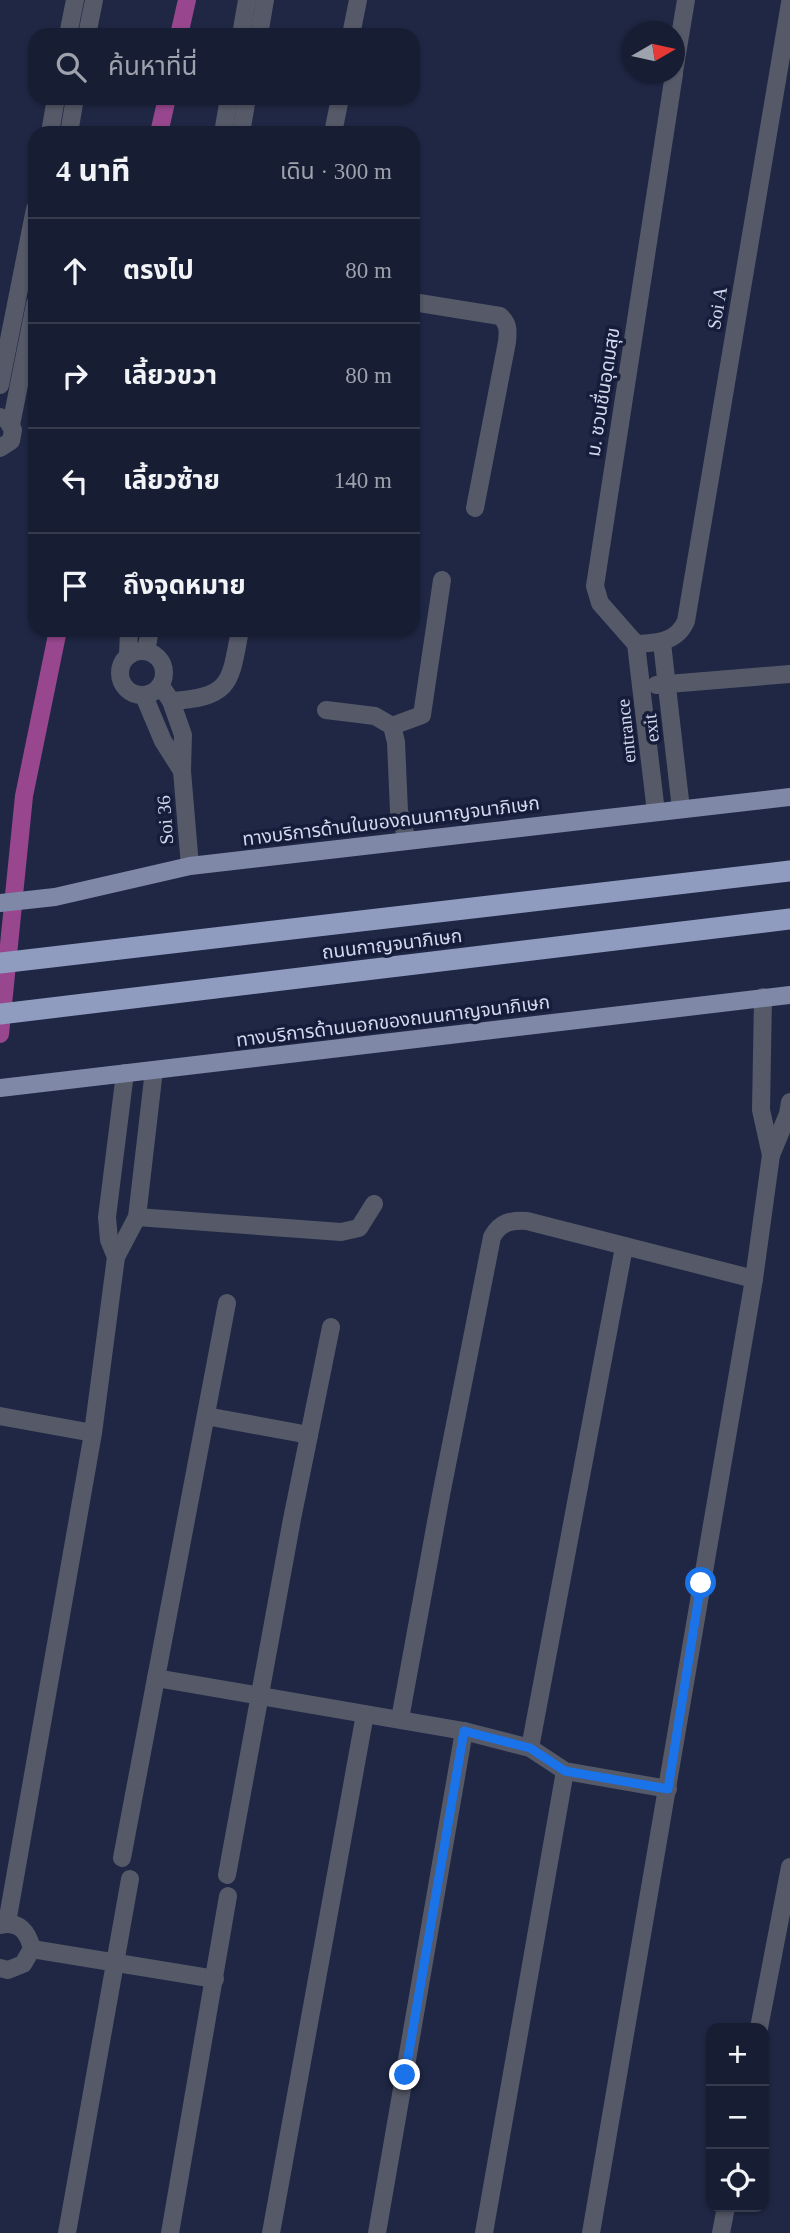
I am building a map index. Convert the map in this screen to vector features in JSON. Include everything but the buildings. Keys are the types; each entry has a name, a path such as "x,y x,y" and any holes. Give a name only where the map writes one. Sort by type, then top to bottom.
{"highway":[{"name":"ถนนกาญจนาภิเษก","path":"0,963 790,871"},
{"name":"ถนนกาญจนาภิเษก","path":"0,1014 790,919"}],"main road":[{"name":"ทางบริการด้านในของถนนกาญจนาภิเษก","path":"0,903 55,897 190,866 790,797"},
{"name":"ทางบริการด้านนอกของถนนกาญจนาภิเษก","path":"0,1088 790,995"}],"street":[{"path":"69,28 75,0"},
{"path":"88,28 94,0"},
{"path":"242,28 247,0"},
{"path":"260,28 265,0"},
{"path":"352,28 358,0"},
{"name":"ม. ชวนชื่นอุดมสุข","path":"683,21 686,0"},
{"name":"Soi A","path":"663,643 682,630 686,621 790,3"},
{"name":"ม. ชวนชื่นอุดมสุข","path":"636,645 600,603 595,586 672,84"},
{"path":"51,126 55,105"},
{"path":"70,126 74,105"},
{"path":"224,126 228,105"},
{"path":"242,126 246,105"},
{"path":"334,126 339,105"},
{"path":"0,385 28,244"},
{"path":"420,303 500,316 508,330 475,508"},
{"path":"1,451 11,441 13,430 6,421 28,332"},
{"path":"392,726 422,715 442,580"},
{"path":"129,637 128,656 120,670 123,685 135,695 166,693 191,699 221,688 229,679 239,637"},
{"path":"146,651 149,637"},
{"path":"636,645 663,643"},
{"name":"exit","path":"663,643 681,809"},
{"name":"entrance","path":"636,645 656,812"},
{"path":"128,656 146,651 154,654 164,669 166,693"},
{"path":"642,687 790,674"},
{"name":"Soi 36","path":"166,693 183,735 182,771 190,866"},
{"path":"144,696 163,741 182,771"},
{"path":"326,710 375,716 392,726 396,742 399,811 407,840"},
{"path":"763,998 761,1110 771,1156"},
{"path":"32,1949 25,1930 15,1924 4,1924 93,1433 116,1257 137,1217 154,1070"},
{"path":"116,1257 109,1240 107,1217 125,1073"},
{"path":"591,2233 668,1789 726,1429 754,1279 771,1156 790,1102"},
{"path":"112,1176 140,1178"},
{"path":"137,1217 341,1232 359,1228 374,1204"},
{"path":"400,1719 492,1237 503,1223 527,1221 754,1279"},
{"path":"530,1748 624,1247"},
{"path":"122,1858 227,1303"},
{"path":"227,1875 331,1327"},
{"path":"0,1416 93,1433"},
{"path":"206,1416 309,1435"},
{"path":"156,1678 464,1731 530,1748 565,1771 668,1789"},
{"path":"271,2233 365,1714"},
{"path":"377,2233 464,1731"},
{"path":"484,2233 565,1771"},
{"path":"760,2023 790,1867"},
{"path":"67,2233 130,1879"},
{"path":"170,2233 228,1896"},
{"path":"32,1949 215,1979"},
{"path":"0,1971 23,1964 32,1949"},
{"path":"721,2233 725,2212"}],"waterway":[{"path":"181,28 187,0"},
{"path":"161,126 165,105"},
{"path":"0,1034 24,796 57,637"}],"route":[{"path":"405,2075 464,1731 530,1748 565,1771 668,1789 701,1583"}]}
